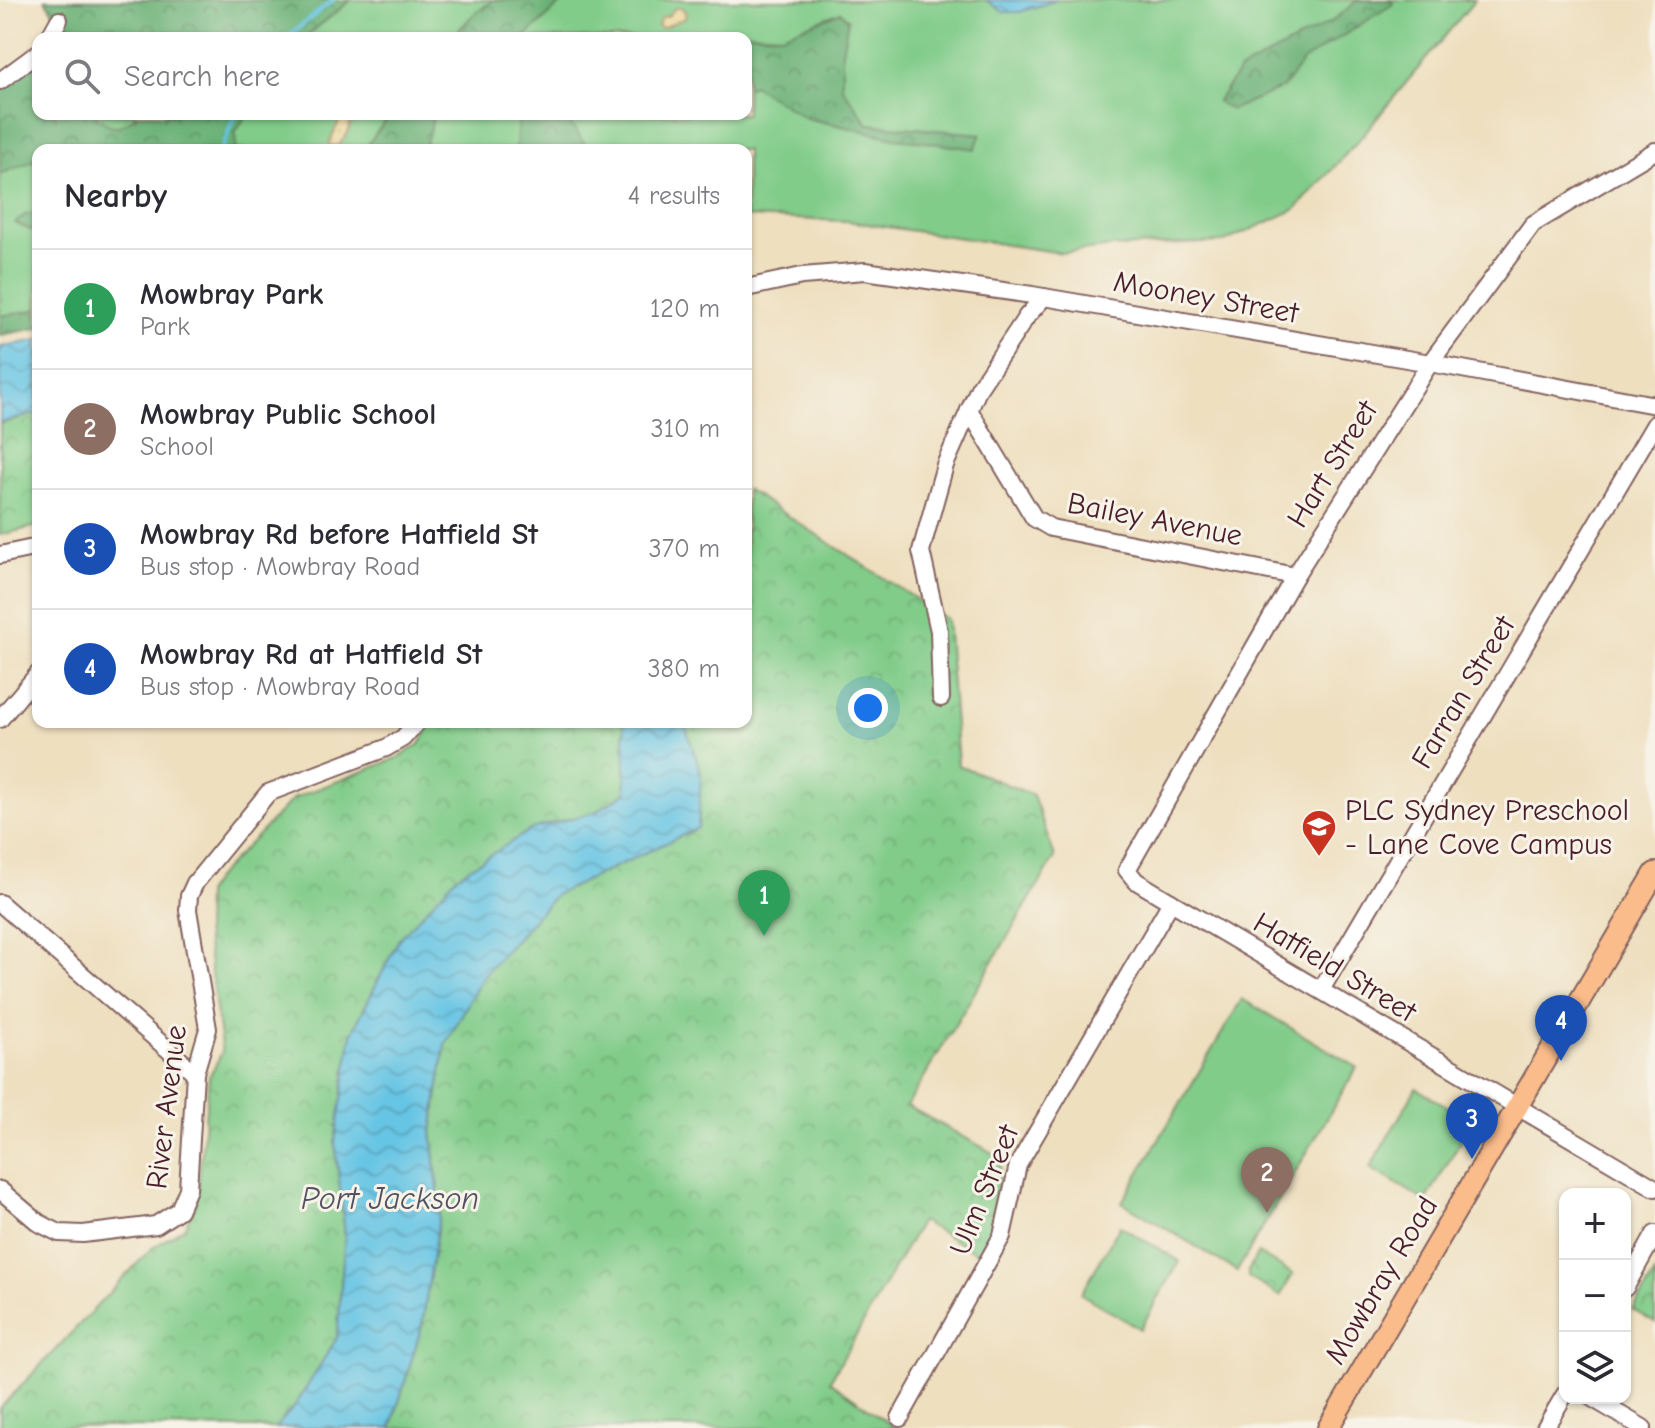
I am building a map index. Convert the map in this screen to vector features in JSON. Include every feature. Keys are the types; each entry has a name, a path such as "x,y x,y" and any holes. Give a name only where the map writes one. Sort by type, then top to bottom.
{"main road":[{"name":"Mowbray Road","path":"1328,1428 1655,873"}],"street":[{"path":"52,32 59,20"},
{"path":"0,81 32,57"},
{"name":"Hart Street","path":"1127,870 1295,576 1430,363 1533,224 1655,151"},
{"name":"Mooney Street","path":"752,287 802,276 865,271 1044,297 1655,405"},
{"path":"941,698 939,631 921,551 945,465 979,388 1027,316 1044,297"},
{"name":"Bailey Avenue","path":"969,410 1034,518 1051,528 1295,576"},
{"name":"Farran Street","path":"1321,990 1655,424"},
{"path":"0,555 32,548"},
{"path":"0,719 32,681"},
{"name":"River Avenue","path":"0,1190 39,1223 59,1233 83,1234 156,1225 179,1210 188,1189 195,1073 208,1029 188,910 189,896 195,883 268,793 386,748 403,738 412,728"},
{"name":"Hatfield Street","path":"1127,870 1136,881 1655,1188"},
{"name":"Ulm Street","path":"900,1418 1002,1236 1018,1165 1171,902"},
{"path":"0,903 195,1073"},
{"path":"1631,1277 1655,1234"},
{"path":"1545,1428 1559,1404"},
{"path":"1602,1404 1643,1428"}],"green space":[{"path":"45,0 351,0 311,32 52,32 58,20"},
{"path":"351,0 1475,0 1356,143 1296,209 1224,242 1113,247 1062,253 847,221 752,217 752,144 196,144 234,133 243,120 752,120 752,32 311,32"},
{"path":"493,0 565,0 530,32 457,32"},
{"path":"1358,0 1390,0 1393,4 1303,61 1284,87 1231,110 1217,102 1239,71 1331,22"},
{"path":"841,12 848,20 842,52 842,87 868,124 981,134 975,149 895,138 806,118 752,85 752,33 782,35"},
{"path":"32,57 32,120 243,120 235,133 236,144 32,144 32,161 0,174 0,81"},
{"path":"101,120 130,120 116,126"},
{"path":"386,120 432,120 426,144 368,144"},
{"path":"518,120 571,120 585,144 516,144"},
{"path":"0,148 32,150 32,329 0,335"},
{"path":"32,213 32,230 15,223"},
{"path":"32,310 32,329 0,335 0,316"},
{"path":"32,415 32,527 0,535 0,424"},
{"path":"752,493 947,619 958,765 1033,795 1055,857 907,1106 1002,1158 990,1230 979,1254 921,1221 830,1381 895,1428 391,1428 422,1325 440,1210 432,1132 445,1045 483,976 555,895 698,827 701,773 686,728 752,728"},
{"path":"429,728 624,728 626,792 595,812 532,829 399,939 352,1033 335,1142 345,1235 337,1338 295,1406 275,1428 0,1426 0,1408 151,1249 185,1227 197,1201 209,1077 222,1052 205,930 206,892 294,798 395,759 420,744"},
{"path":"1242,999 1357,1067 1237,1271 1122,1202"},
{"path":"1416,1088 1472,1121 1426,1201 1370,1168"},
{"path":"1120,1226 1180,1261 1140,1329 1081,1294"},
{"path":"1258,1253 1293,1274 1280,1296 1248,1277"},
{"path":"1655,1274 1655,1323 1633,1310"}],"sand":[{"path":"675,8 686,12 685,18 662,28 658,26 661,18 668,16"},
{"path":"340,120 352,120 340,144 329,143"}],"water":[{"path":"986,0 1057,0 1020,12 1003,12"},
{"path":"32,341 32,415 0,423 0,347"},
{"name":"Port Jackson","path":"624,728 686,728 701,773 698,828 555,895 483,976 445,1045 432,1132 440,1210 422,1325 391,1428 275,1428 295,1406 337,1338 345,1235 335,1142 352,1033 399,939 457,876 532,829 595,812 626,793"}],"waterway":[{"path":"293,32 333,0"},
{"path":"224,144 234,120"}],"place":[{"name":"PLC Sydney Preschool - Lane Cove Campus","path":"1319,858"},
{"name":"Mowbray Park","path":"764,936"},
{"name":"Mowbray Rd at Hatfield St","path":"1561,1061"},
{"name":"Mowbray Rd before Hatfield St","path":"1472,1159"},
{"name":"Mowbray Public School","path":"1267,1213"}]}
